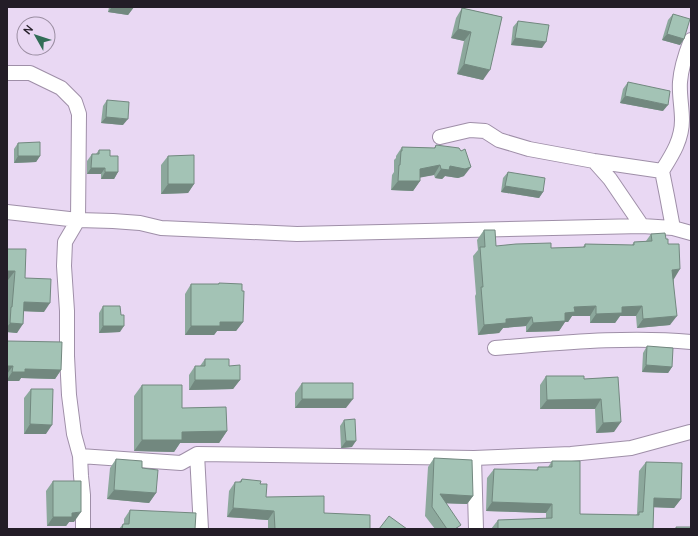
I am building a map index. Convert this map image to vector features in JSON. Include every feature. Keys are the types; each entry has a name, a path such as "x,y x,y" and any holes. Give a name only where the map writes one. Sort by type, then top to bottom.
{"street":[{"path":"673,228 662,171 679,141 682,122 680,82 691,40"},
{"path":"7,73 30,73 61,88 75,102 79,114 78,220 65,242 64,266 67,311 69,395 74,434 80,456 83,495 83,529"},
{"path":"440,137 470,130 485,131 500,140 529,149 594,161 662,171"},
{"path":"594,161 610,179 642,226"},
{"path":"7,212 78,220 140,223 161,228 297,234 642,226 673,228 691,233"},
{"path":"495,348 613,340 673,340 691,342"},
{"path":"80,456 181,463 197,454 474,458 571,454 631,448 691,431"},
{"path":"197,454 201,529"},
{"path":"474,458 476,529"}],"building":[{"path":"462,8 502,17 490,70 464,64 471,32 458,29"},
{"path":"673,14 690,19 684,39 667,34"},
{"path":"518,21 549,25 546,42 515,38"},
{"path":"628,82 670,91 668,105 625,96"},
{"path":"107,100 129,102 128,119 106,117"},
{"path":"40,142 40,156 18,156 18,143"},
{"path":"436,145 459,148 461,151 465,149 471,167 465,169 450,166 449,170 441,169 440,165 420,169 420,181 398,181 402,147 435,148"},
{"path":"99,150 110,150 110,156 118,156 118,172 105,172 105,168 91,168 92,154 99,154"},
{"path":"194,155 194,184 168,184 168,156"},
{"path":"508,172 545,178 543,192 505,186"},
{"path":"484,230 495,230 496,246 551,243 551,248 585,247 585,244 634,245 634,242 652,241 651,234 665,233 666,239 668,239 668,244 679,244 680,269 672,270 677,316 643,319 642,306 622,307 622,313 596,314 596,306 574,307 575,312 565,313 565,321 533,323 532,317 506,319 506,323 484,325 480,247 485,247"},
{"path":"7,249 26,249 25,278 51,279 50,303 24,302 23,324 10,323 15,271 7,271"},
{"path":"191,284 242,284 242,291 244,291 243,322 220,322 220,326 191,326"},
{"path":"103,306 120,306 121,315 124,315 124,326 103,326"},
{"path":"7,341 62,342 61,370 25,369 25,372 12,372 13,366 7,366"},
{"path":"647,346 673,348 672,367 646,365"},
{"path":"205,359 229,359 229,366 240,365 240,380 195,380 195,366 205,366"},
{"path":"546,376 584,376 584,379 618,377 621,422 603,423 601,399 547,400"},
{"path":"302,383 353,383 353,399 302,399"},
{"path":"142,385 182,385 182,408 226,407 227,431 182,432 182,440 142,440"},
{"path":"31,389 53,389 52,425 30,424"},
{"path":"355,419 356,441 346,441 344,420"},
{"path":"434,458 472,460 473,496 440,494 461,525 455,529 447,529 432,507"},
{"path":"116,459 142,461 142,468 158,470 156,493 114,490"},
{"path":"552,461 580,461 580,514 639,515 639,512 643,512 646,462 682,463 681,499 654,498 653,529 498,529 498,520 552,518 552,504 492,502 494,469 538,470 538,467 552,467"},
{"path":"242,479 261,481 260,484 267,484 266,497 324,496 324,513 370,515 370,529 275,529 274,511 233,508 235,482 241,482"},
{"path":"53,481 81,481 81,512 72,513 72,517 53,517"},
{"path":"130,510 196,513 195,529 122,529 123,524 129,524"},
{"path":"389,516 407,529 379,529"},
{"path":"676,527 691,527 691,529 676,529"}]}
